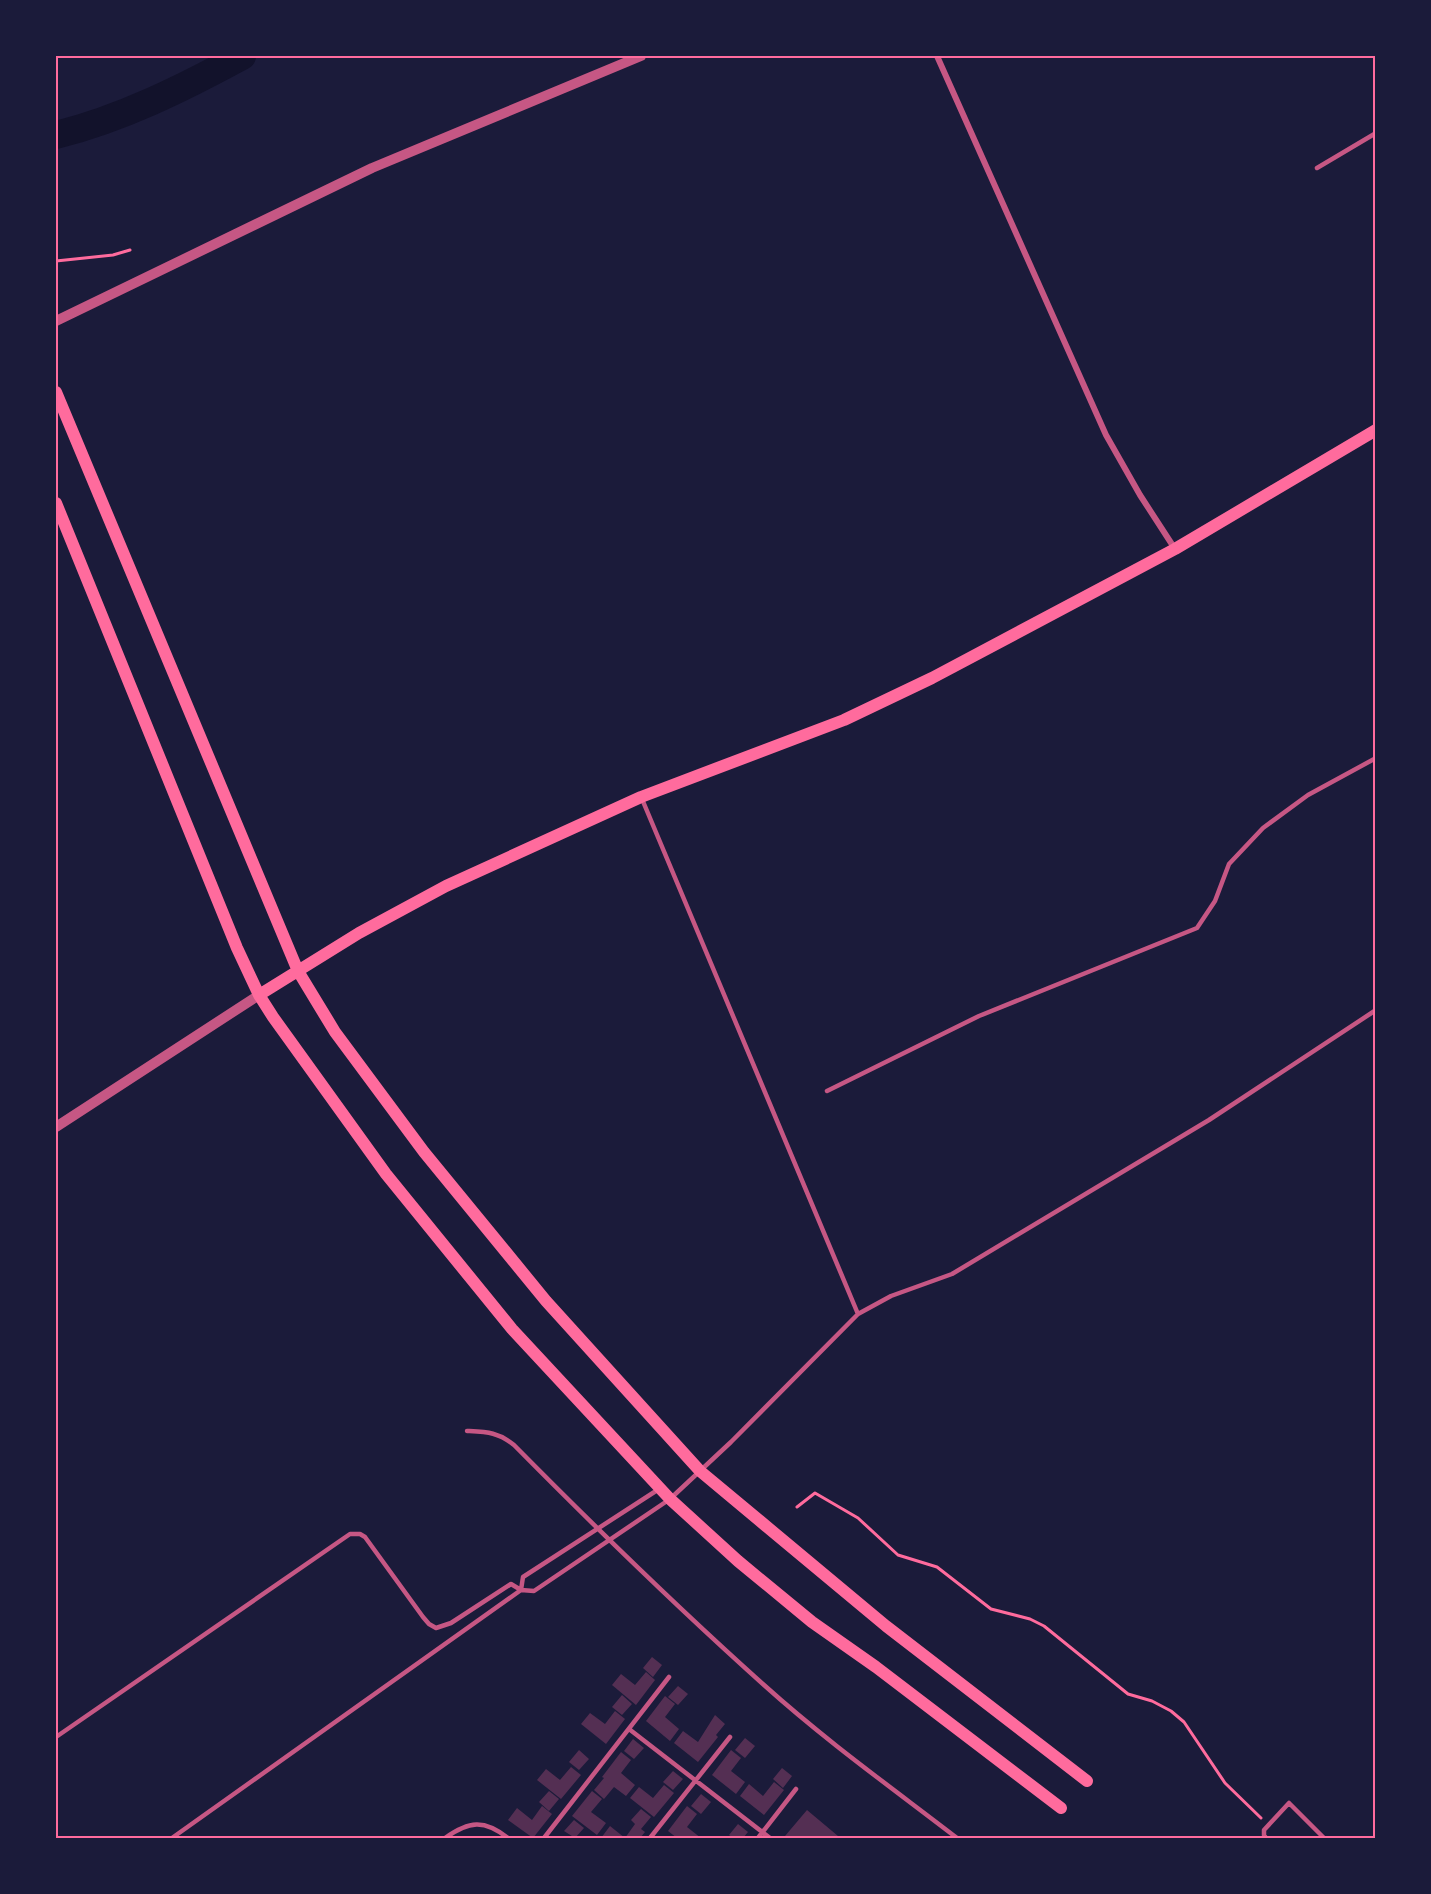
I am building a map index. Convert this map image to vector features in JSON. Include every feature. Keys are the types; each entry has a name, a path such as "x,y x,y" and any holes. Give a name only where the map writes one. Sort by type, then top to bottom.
{"main road":[{"path":"56,392 298,971 335,1032 424,1152 546,1301 700,1471 870,1613 1087,1780"},
{"path":"259,995 359,933 446,886 641,797 844,720 932,678 1175,549 1376,430"},
{"path":"56,503 247,970 259,995 352,1129 436,1238 528,1346 670,1499 738,1561 812,1622 876,1666 1060,1808"}],"street":[{"path":"56,321 372,168 641,56"},
{"path":"937,56 1106,435 1140,495 1175,549"},
{"path":"56,1126 259,995"}],"lane":[{"path":"1317,168 1376,133"},
{"path":"827,1091 979,1016 1197,928 1215,901 1229,864 1263,828 1308,795 1376,758"},
{"path":"641,797 858,1314"},
{"path":"56,1737 350,1534 360,1534 365,1537 423,1617 436,1628 451,1623 511,1584 521,1590 534,1592 670,1499 858,1314 891,1296 952,1274 1209,1120 1376,1010"},
{"path":"467,1431 494,1433 514,1445 597,1529 774,1693 829,1740 957,1839"},
{"path":"172,1839 521,1590 523,1577 661,1488"},
{"path":"544,1839 669,1677"},
{"path":"629,1729 770,1839"},
{"path":"650,1839 730,1737"},
{"path":"758,1839 796,1789"},
{"path":"1266,1839 1264,1830 1289,1803 1324,1839"},
{"path":"445,1839 463,1828 480,1824 495,1828 508,1839"}],"path":[{"path":"56,261 113,255 130,250"},
{"path":"797,1507 815,1493 858,1518 898,1555 937,1568 991,1609 1030,1619 1044,1626 1128,1695 1152,1701 1172,1711 1184,1722 1225,1783 1269,1825"}],"building":[{"path":"652,1657 662,1665 653,1677 643,1668"},
{"path":"646,1672 655,1680 636,1705 612,1685 621,1674 635,1685"},
{"path":"678,1686 688,1694 678,1705 668,1697"},
{"path":"622,1695 632,1704 622,1715 612,1707"},
{"path":"665,1696 675,1704 665,1717 679,1729 670,1741 646,1721"},
{"path":"615,1711 625,1719 606,1744 581,1724 590,1713 605,1724"},
{"path":"715,1715 725,1724 716,1735 718,1737 698,1762 674,1743 683,1731 698,1742"},
{"path":"745,1738 755,1746 745,1758 735,1750"},
{"path":"633,1739 644,1748 634,1759 624,1751"},
{"path":"579,1750 589,1759 579,1770 569,1762"},
{"path":"731,1750 741,1758 731,1771 745,1782 736,1794 712,1775"},
{"path":"621,1752 631,1760 621,1773 635,1785 626,1796 614,1787 604,1799 594,1790"},
{"path":"571,1767 581,1775 561,1799 537,1780 546,1769 560,1780"},
{"path":"782,1768 792,1776 783,1788 773,1779"},
{"path":"673,1771 683,1779 673,1790 663,1782"},
{"path":"774,1782 784,1790 764,1815 740,1796 749,1784 763,1796"},
{"path":"664,1785 674,1793 654,1817 630,1798 639,1787 653,1798"},
{"path":"549,1791 559,1799 549,1811 539,1802"},
{"path":"592,1791 602,1799 591,1812 606,1823 597,1835 572,1816"},
{"path":"701,1794 711,1802 701,1814 691,1806"},
{"path":"542,1806 552,1814 533,1838 508,1820 517,1808 532,1820"},
{"path":"687,1806 697,1814 687,1827 701,1838 677,1838 668,1831"},
{"path":"641,1809 651,1817 641,1829 645,1832 640,1838 625,1838 635,1824 631,1820"},
{"path":"807,1810 838,1836 836,1838 788,1838 785,1836"},
{"path":"574,1820 584,1828 575,1838 564,1831"},
{"path":"738,1824 748,1832 743,1838 733,1838 729,1835"},
{"path":"610,1826 625,1838 601,1838"}],"waterway":[{"path":"56,135 151,102 242,56"}]}
